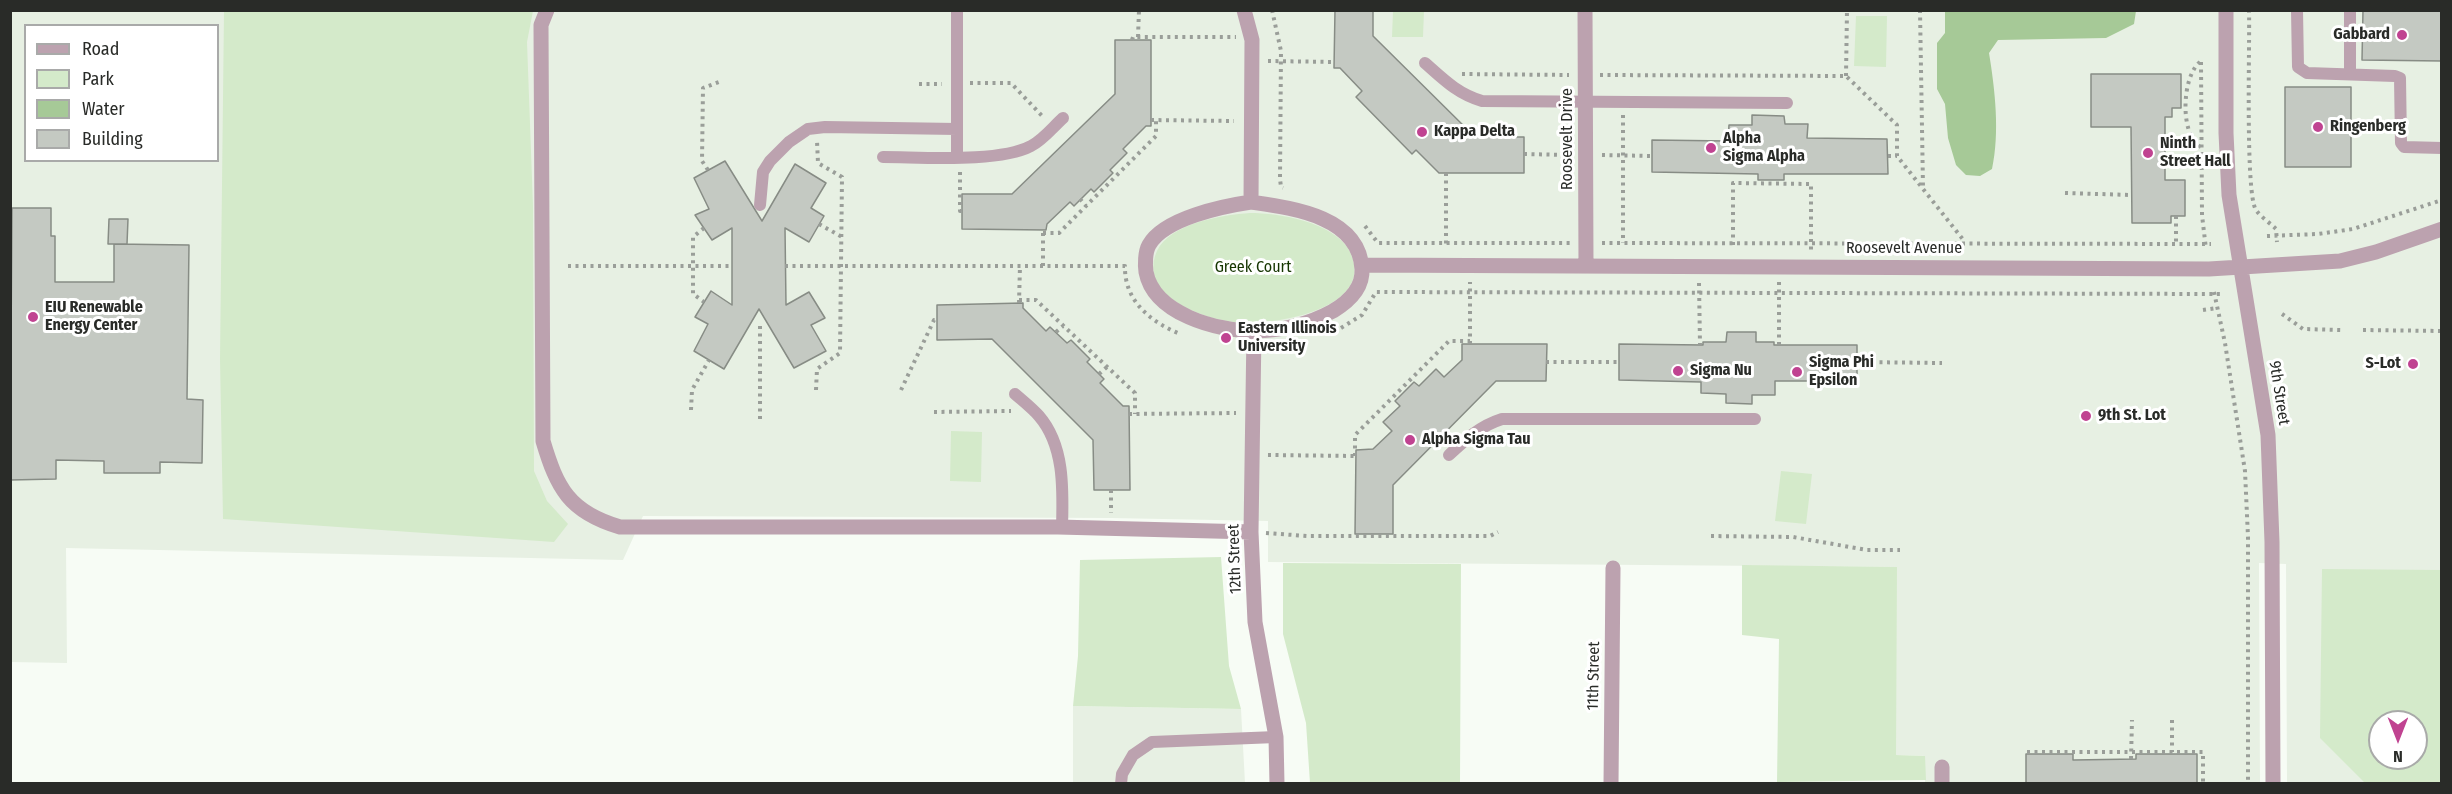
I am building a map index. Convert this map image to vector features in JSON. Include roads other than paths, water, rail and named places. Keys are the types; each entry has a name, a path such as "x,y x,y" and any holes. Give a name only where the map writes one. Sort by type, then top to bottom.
{"street":[{"path":"547,10 541,25 543,441 552,471 562,491 599,521 620,527 1062,528 1251,532"},
{"path":"1244,10 1252,40 1251,202"},
{"name":"Roosevelt Drive","path":"1585,10 1586,266"},
{"name":"9th Street","path":"2226,10 2228,178 2240,267 2268,435 2272,542 2273,783"},
{"path":"1251,202 1286,207 1329,221 1350,237 1358,250 1362,265 1362,276 1356,291 1343,306 1285,329 1254,331 1234,329 1192,319 1174,309 1157,295 1148,282 1145,265 1149,246 1158,235 1177,223 1217,208 1251,202"},
{"name":"Roosevelt Avenue","path":"1362,265 2198,269 2340,261 2388,249 2442,230"},
{"name":"12th Street","path":"1254,331 1251,532 1255,622 1276,737 1276,783"},
{"name":"11th Street","path":"1611,783 1613,568"},
{"path":"1942,767 1942,783"}],"lane":[{"path":"957,10 958,156"},
{"path":"2297,10 2298,68 2307,73 2395,75 2400,78 2401,142 2404,147 2442,148"},
{"path":"2350,10 2350,75"},
{"path":"1425,63 1451,87 1466,96 1482,101 1787,103"},
{"path":"883,157 1014,154 1034,145 1063,118"},
{"path":"760,205 763,172 770,161 789,142 808,129 957,129"},
{"path":"1018,397 1040,417 1054,440 1061,470 1062,528"},
{"path":"1449,455 1474,432 1488,423 1502,419 1755,419"},
{"path":"1121,783 1122,774 1133,755 1152,742 1276,737"}],"water":[{"path":"1945,10 2136,11 2134,24 2106,38 1998,40 1989,53 1996,111 1996,140 1992,169 1980,176 1966,175 1956,165 1948,138 1945,104 1937,89 1937,43 1945,33"}],"place":[{"name":"Gabbard","path":"2402,35"},
{"name":"Ringenberg","path":"2318,127"},
{"name":"Kappa Delta","path":"1422,132"},
{"name":"Alpha Sigma Alpha","path":"1711,148"},
{"name":"Ninth Street Hall","path":"2148,153"},
{"name":"EIU Renewable Energy Center","path":"33,317"},
{"name":"Eastern Illinois University","path":"1226,338"},
{"name":"S-Lot","path":"2413,364"},
{"name":"Sigma Nu","path":"1678,371"},
{"name":"Sigma Phi Epsilon","path":"1797,372"},
{"name":"9th St. Lot","path":"2086,416"},
{"name":"Alpha Sigma Tau","path":"1410,440"}],"park label":[{"name":"Greek Court","path":"1253,268"}]}
